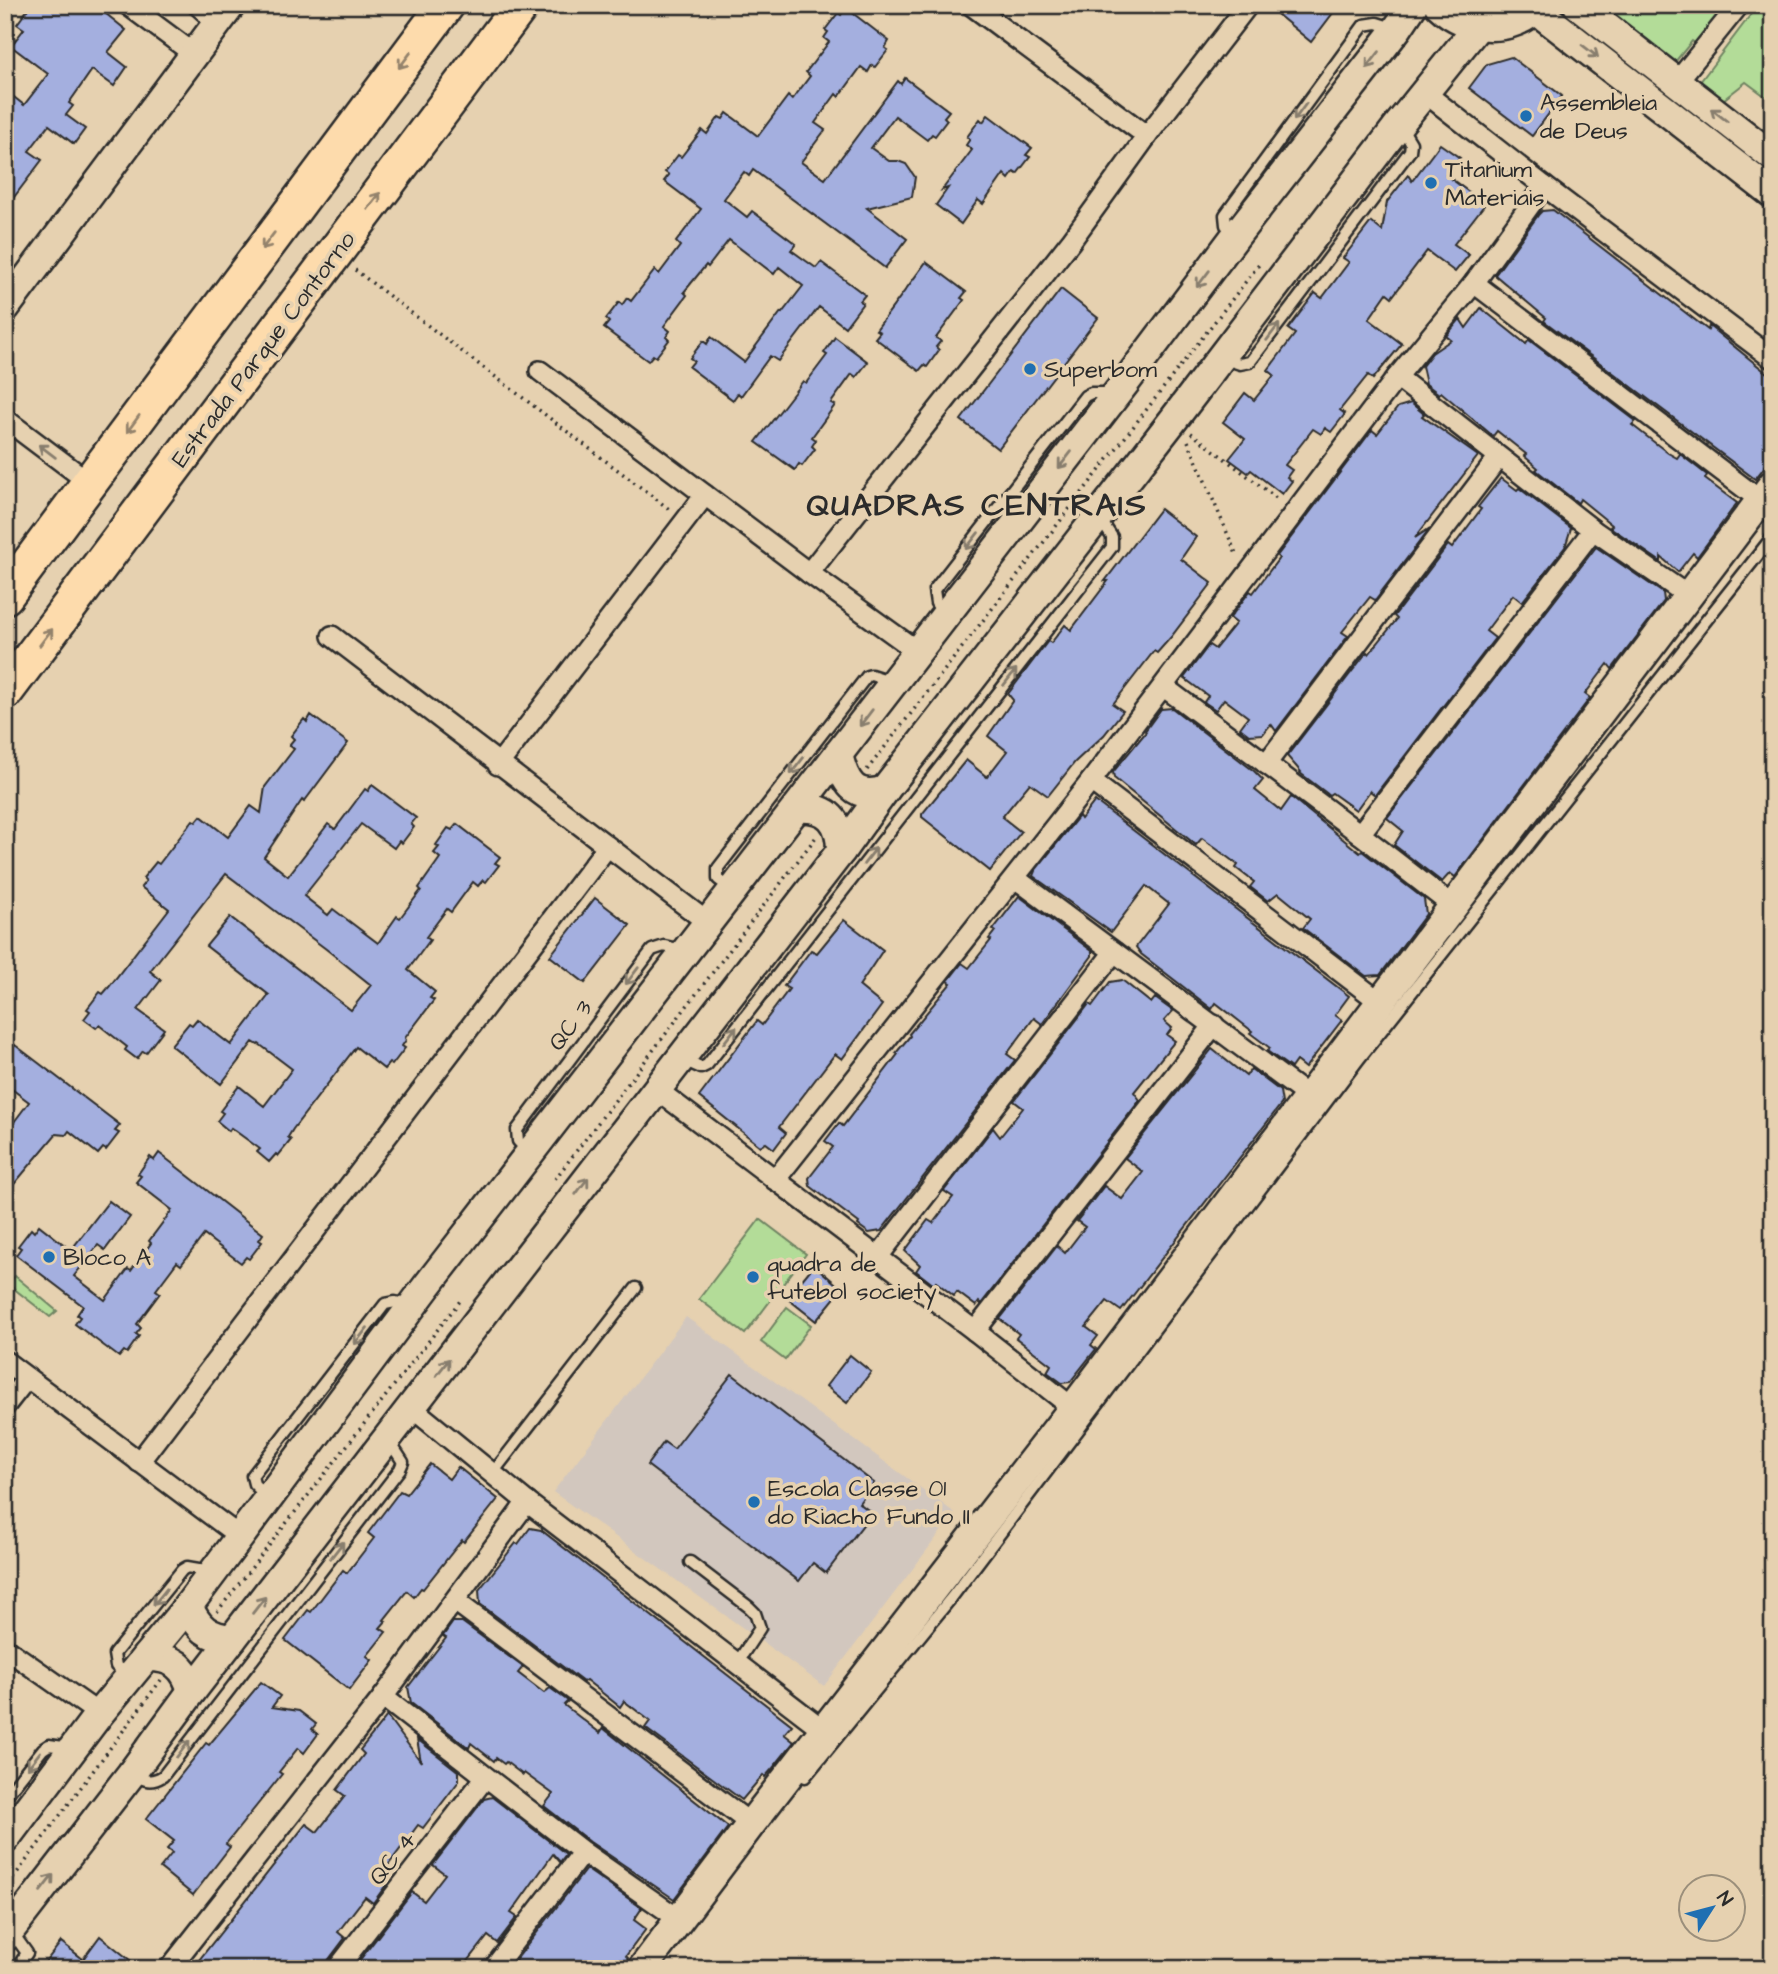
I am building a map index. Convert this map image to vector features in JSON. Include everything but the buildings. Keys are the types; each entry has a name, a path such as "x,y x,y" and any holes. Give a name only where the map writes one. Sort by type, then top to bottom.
{"highway":[{"path":"5,596 446,5"},
{"name":"Estrada Parque Contorno","path":"5,692 521,5"}],"main road":[{"path":"6,1836 99,1714 188,1606 685,950 945,616 1413,5"},
{"path":"1439,5 1456,18 1478,26 1499,26 1519,21 1538,8 1773,194"},
{"path":"1578,5 1773,157"},
{"path":"5,308 223,16"},
{"path":"8,1933 841,851 885,790 1221,358 1400,122 1478,26"},
{"path":"642,1969 1073,1408 1766,492"},
{"path":"838,754 842,772 853,788 870,794 885,790"},
{"path":"797,808 809,807 831,817 839,827 841,851"},
{"path":"188,1606 203,1630 210,1635 232,1639"},
{"path":"138,1667 167,1658 175,1662 188,1677 192,1691"}],"street":[{"path":"128,5 194,54"},
{"path":"809,573 1071,241 1147,136 1248,5"},
{"path":"1676,83 1739,5"},
{"path":"973,6 1147,136"},
{"path":"1424,92 1773,359"},
{"path":"775,1180 1164,687 1397,377 1474,283 1544,186"},
{"path":"1474,283 1766,492"},
{"path":"540,371 917,652"},
{"path":"1397,377 1593,530 1687,596"},
{"path":"5,419 90,483"},
{"path":"1266,764 1498,458"},
{"path":"498,765 705,495"},
{"path":"1360,834 1593,530"},
{"path":"332,636 707,922"},
{"path":"1164,687 1454,907"},
{"path":"1091,781 1380,1002"},
{"path":"139,1462 607,847"},
{"path":"1015,878 1309,1097"},
{"path":"877,1258 1114,951"},
{"path":"975,1331 1214,1025"},
{"path":"656,1089 1073,1408"},
{"path":"5,1361 239,1536"},
{"path":"5,1406 27,1378"},
{"path":"411,1408 527,1502 825,1731"},
{"path":"169,1969 383,1698 527,1502"},
{"path":"455,1601 751,1824"},
{"path":"5,1648 99,1714"},
{"path":"383,1698 583,1852 680,1920"},
{"name":"QC 4","path":"337,1969 485,1778"},
{"path":"494,1969 583,1852"}],"lane":[{"path":"191,5 223,16"},
{"path":"679,1058 695,1068 707,1065 1112,547 1112,537 1098,516"},
{"path":"802,1780 953,1597 1359,1059 1773,536"},
{"path":"733,891 718,878 718,869 867,676 874,675 893,682"},
{"path":"492,1474 636,1288"},
{"path":"131,1774 146,1782 163,1776 400,1469 403,1462 400,1454 388,1439"},
{"path":"690,1562 749,1607 759,1621 760,1629 737,1663"},
{"path":"138,1667 116,1666 114,1654 182,1570 187,1567 214,1572"},
{"path":"5,1797 43,1749 49,1745 74,1749"},
{"path":"8,1933 27,1953 16,1969"}],"path":[{"path":"334,254 685,521"},
{"path":"853,788 1262,262"},
{"path":"1120,388 1152,402"},
{"path":"1246,578 1188,442 1189,431 1295,513"},
{"path":"553,1181 831,817"},
{"path":"203,1630 463,1298"},
{"path":"5,1889 175,1662"}],"shaded area":[{"name":"Escola Classe 01 do Riacho Fundo II","path":"686,1317 955,1513 824,1686 553,1492"}],"green space":[{"path":"1603,5 1726,5 1699,46 1692,41 1675,62"},
{"path":"1758,5 1769,5 1773,8 1773,102 1746,82 1723,100 1700,82"},
{"name":"quadra de futebol society","path":"760,1219 806,1254 745,1334 699,1299"},
{"path":"15,1276 57,1311 50,1317 8,1284"},
{"path":"787,1307 811,1325 785,1360 761,1342"}],"place":[{"name":"Assembleia de Deus","path":"1526,116"},
{"name":"Titanium Materiais","path":"1431,183"},
{"name":"Superbom","path":"1030,369"},
{"name":"Bloco A","path":"49,1257"},
{"name":"quadra de futebol society","path":"753,1277"},
{"name":"Escola Classe 01 do Riacho Fundo II","path":"754,1502"}],"district":[{"name":"QUADRAS CENTRAIS","path":"977,504"}]}
